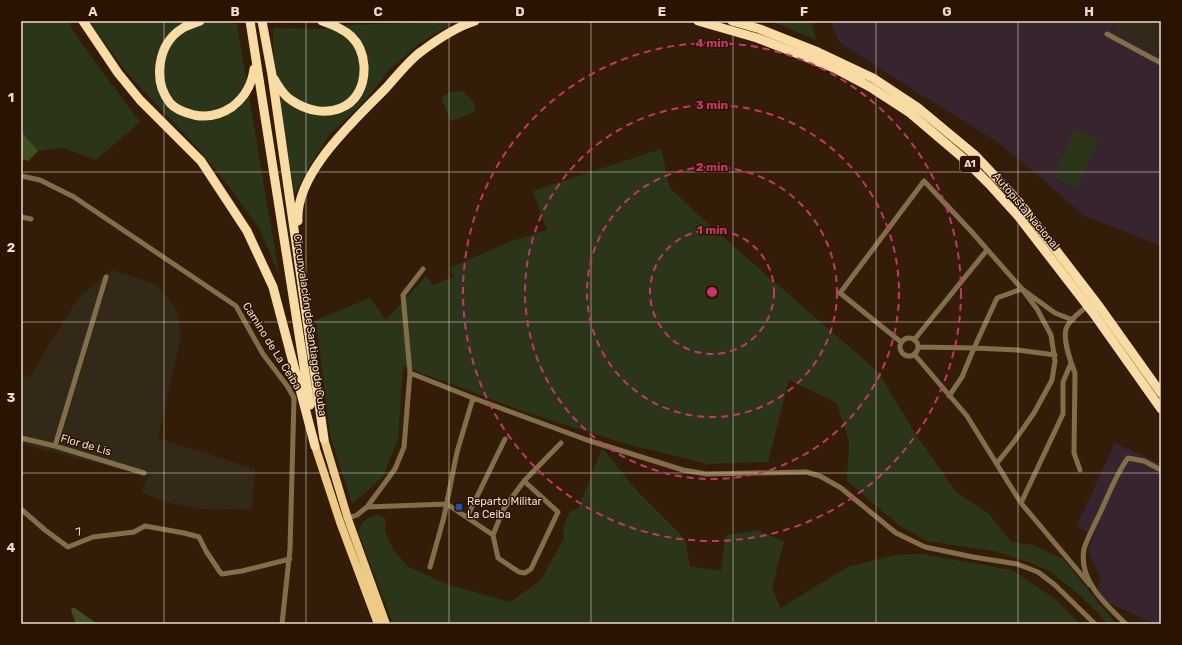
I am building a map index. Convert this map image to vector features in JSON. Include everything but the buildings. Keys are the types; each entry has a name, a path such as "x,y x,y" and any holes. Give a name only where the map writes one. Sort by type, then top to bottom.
{"highway":[{"path":"83,21 118,73 140,100 201,161 247,231 273,286 315,446"},
{"path":"200,21 183,28 169,40 164,49 160,61 159,77 162,89 171,104 183,112 204,116 213,116 227,110 241,99 248,88 253,79 256,59"},
{"name":"Circunvalación de Santiago de Cuba","path":"250,21 315,446 386,624"},
{"name":"Circunvalación de Santiago de Cuba","path":"262,21 272,75 324,439 344,520 378,624"},
{"path":"272,75 283,93 291,100 309,110 320,112 332,111 344,106 354,98 360,89 364,75 363,58 360,46 350,35 336,26 322,21"},
{"path":"302,284 297,212 300,198 315,167 340,135 421,51 464,24 475,21"},
{"name":"Autopista Nacional","path":"698,21 757,38 834,68 870,87 910,113 963,158 1018,216 1088,306 1161,409"},
{"name":"Autopista Nacional","path":"732,21 760,29 818,52 873,78 917,107 976,156 1018,202 1060,254 1161,393"}],"street":[{"path":"1107,34 1161,63"},
{"name":"Camino de La Ceiba","path":"21,176 40,180 74,197 236,306 263,354 288,387 294,398 290,559 282,624"},
{"path":"902,342 840,293 924,181 1022,289 1037,309 1051,335 1055,355 1052,380 1034,413 1013,444 997,463"},
{"path":"21,217 31,219"},
{"path":"914,340 987,250"},
{"path":"344,520 357,516 367,507 395,469 404,447 410,373 403,295 424,269"},
{"path":"55,446 106,277"},
{"path":"1022,289 1056,313 1073,320"},
{"path":"949,396 962,377 997,298 1022,289"},
{"path":"1080,470 1074,453 1075,373 1071,363 1065,334 1066,328 1088,306"},
{"path":"914,340 906,339 902,342 900,348 903,353 908,356 914,354 918,347"},
{"path":"914,340 918,347"},
{"path":"918,347 1018,350 1055,355"},
{"path":"914,354 967,416 1021,503 1115,614 1126,624"},
{"path":"1021,503 1062,414 1063,382 1071,363"},
{"path":"410,373 593,442 683,470 706,474 806,472 820,476 841,488 896,533 925,547 1017,564 1038,572 1055,585 1095,624"},
{"path":"288,387 302,397"},
{"path":"430,567 447,504 457,452 473,398"},
{"name":"Flor de Lis","path":"21,438 55,446 144,473"},
{"path":"467,517 505,439"},
{"path":"524,481 558,512 531,569 525,573 519,572 498,558 493,535 504,510 524,481 561,443"},
{"path":"1090,585 1083,564 1084,549 1119,470 1128,458 1144,461 1161,470"},
{"path":"367,507 447,504 493,535"},
{"name":"7","path":"21,509 45,530 68,547 93,537 134,532 144,526 197,536 201,539 206,551 222,574 242,571 290,559"}],"shaded area":[{"path":"833,21 1115,21 1111,30 1161,57 1161,246 1083,215 996,141 840,43 832,26"},
{"path":"1116,21 1161,21 1161,57 1111,30"},
{"path":"112,270 156,284 179,313 180,341 158,438 255,469 252,510 199,509 166,502 141,492 148,476 21,444 21,373 29,378 78,298"},
{"path":"1115,443 1161,464 1161,624 1154,624 1107,602 1097,588 1101,579 1088,550 1093,537 1077,525"}],"green space":[{"path":"21,21 67,21 89,54 140,122 96,160 64,148 38,151 21,131"},
{"path":"88,21 216,21 237,24 279,274 259,228 223,179 196,146 133,80"},
{"path":"771,21 811,21 816,40"},
{"path":"455,22 420,43 389,70 365,101 330,134 307,170 295,195 274,72 273,28 322,29 344,25"},
{"path":"463,91 474,102 475,112 451,121 441,98 449,92"},
{"path":"1075,129 1099,140 1077,188 1053,177"},
{"path":"21,131 38,151 28,161 21,159"},
{"path":"661,149 670,188 716,231 878,372 915,433 956,492 989,514 1011,542 1033,545 1063,559 1116,624 1107,624 1075,591 1049,571 1029,562 994,551 927,541 900,526 847,481 849,442 837,403 789,380 768,462 707,464 626,444 525,412 403,366 398,438 383,477 352,504 330,435 316,320 370,298 386,320 426,276 433,285 454,277 450,268 509,242 547,230 533,191"},
{"path":"602,448 639,493 685,539 690,566 721,571 726,535 757,530 784,542 772,588 781,608 847,567 894,555 923,554 1012,570 1055,599 1080,624 393,624 358,532 365,520 378,515 386,519 385,531 393,549 408,567 449,585 510,602 541,580 564,538 563,528 569,513 579,507"},
{"path":"72,608 75,608 97,624 76,624 71,610"}],"place":[{"name":"Reparto Militar La Ceiba","path":"459,507"}]}
